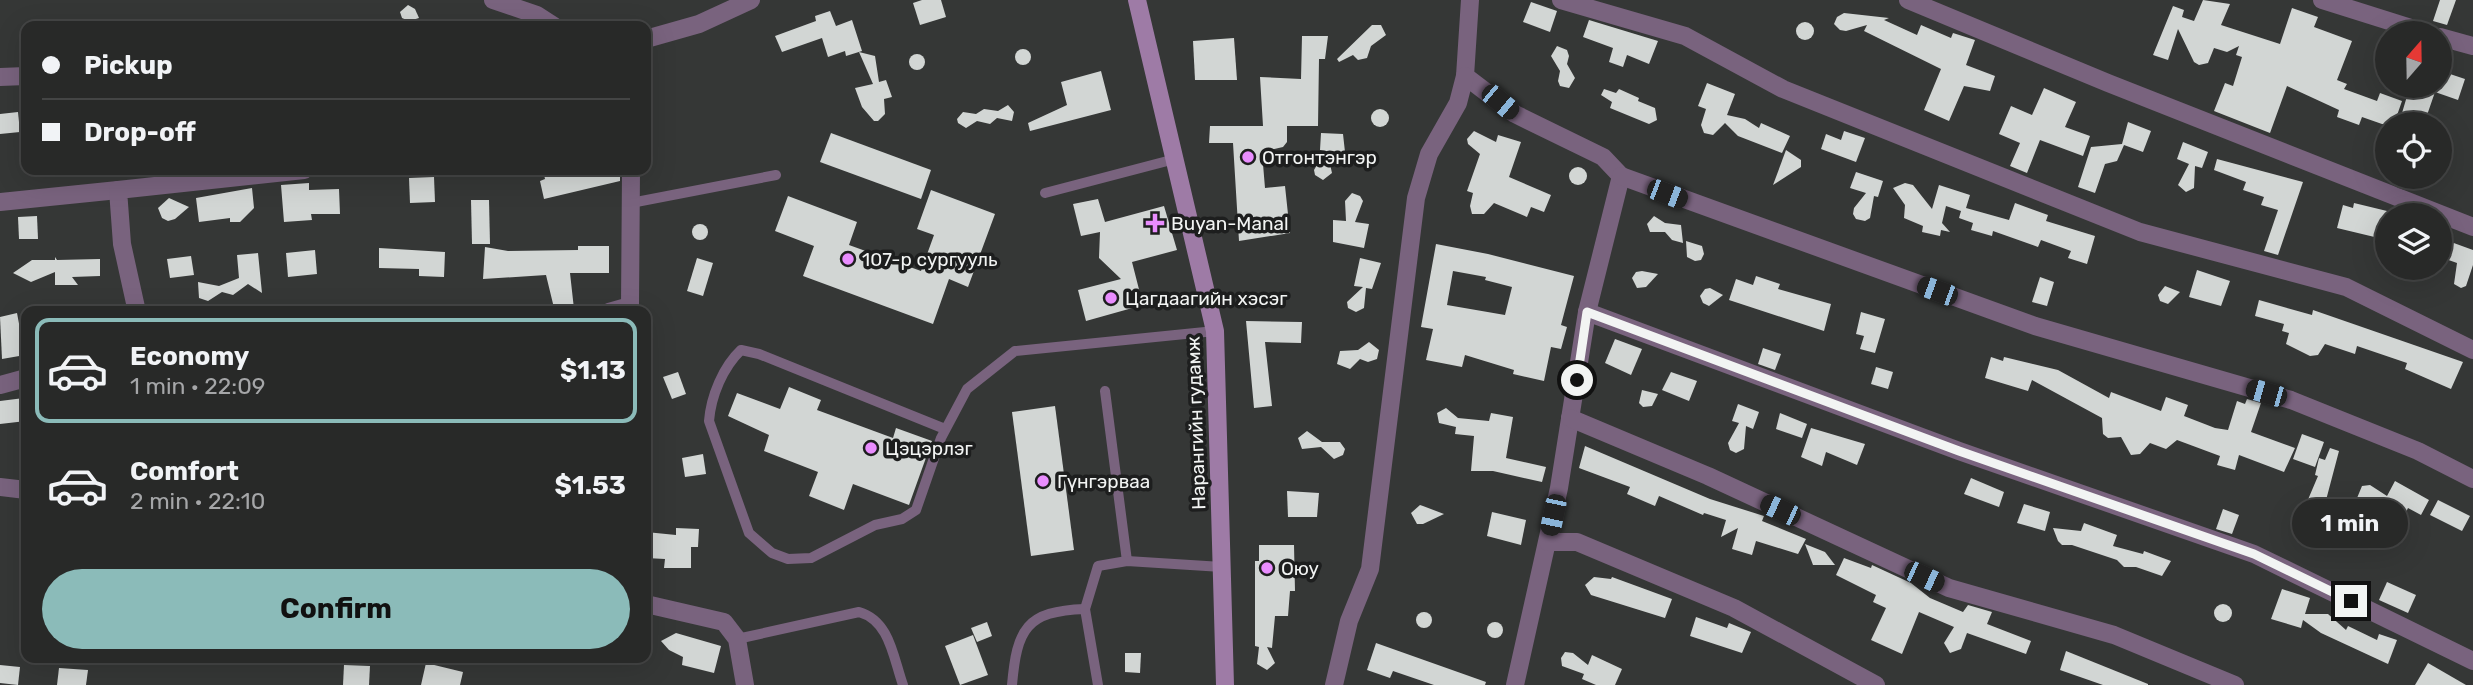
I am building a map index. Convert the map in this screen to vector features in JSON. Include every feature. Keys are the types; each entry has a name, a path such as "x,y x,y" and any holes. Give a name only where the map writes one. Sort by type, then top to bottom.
{"main road":[{"name":"Нарангийн гудамж","path":"1137,0 1215,331 1225,685"}],"street":[{"path":"493,0 537,15 546,21"},
{"path":"651,38 699,24 751,0"},
{"path":"1334,685 1349,621 1370,569 1416,198 1429,154 1458,103 1465,76 1470,0"},
{"path":"1561,0 1685,36 1783,89 2140,232 2346,287 2473,350"},
{"path":"1908,0 2108,83 2473,226"},
{"path":"2322,0 2389,21"},
{"path":"2452,40 2473,46"},
{"path":"0,77 21,76"},
{"path":"1465,76 1515,114 1603,157 1621,176 2035,326 2291,400 2418,451 2473,479"},
{"path":"0,202 258,175"},
{"path":"631,175 631,306"},
{"path":"1515,685 1548,542 1587,312 1621,176"},
{"path":"118,190 122,244 136,306"},
{"path":"1587,312 1959,451 2254,554 2473,660"},
{"path":"0,385 21,379"},
{"path":"1570,418 1708,476 1949,588 2114,635 2235,685"},
{"path":"0,487 21,489"},
{"path":"1548,542 1577,542 1734,608 1876,685"},
{"path":"651,605 724,622 737,639 745,685"}],"lane":[{"path":"1045,193 1175,159"},
{"path":"631,203 776,175"},
{"path":"946,429 759,354 741,350 730,359 711,404 709,421 750,533 772,552 788,559 811,558 875,525 902,519 916,510 946,429 967,389 1015,351 1215,331"},
{"path":"1105,391 1127,561"},
{"path":"1098,685 1085,609 1098,566 1127,561 1222,568"},
{"path":"1012,685 1016,646 1034,620 1055,610 1085,609"},
{"path":"737,639 859,612 873,616 882,624 903,685"}],"building":[{"path":"941,0 946,17 920,25 913,3"},
{"path":"2203,0 2230,4 2221,25 2280,44 2292,8 2318,17 2314,27 2352,41 2337,80 2347,84 2344,89 2377,101 2378,98 2394,98 2402,101 2398,112 2375,112 2375,122 2362,117 2359,125 2337,117 2339,110 2287,86 2270,133 2214,111 2225,83 2233,86 2242,57 2236,55 2239,46 2227,52 2214,48 2208,63 2199,65 2194,62 2178,29 2168,60 2153,55 2173,6 2184,10 2182,17 2194,21"},
{"path":"2440,0 2456,0 2448,21 2433,21"},
{"path":"1531,2 1557,11 1550,32 1523,22"},
{"path":"408,5 415,9 419,18 409,21 402,18 400,12"},
{"path":"830,11 836,26 852,20 862,51 846,56 845,51 828,57 822,38 782,52 775,36 816,21 815,16"},
{"path":"1844,13 1889,18 1884,20 1917,35 1921,25 1951,38 1953,33 1975,40 1966,65 1995,76 1990,91 1964,86 1949,121 1924,110 1941,69 1864,31 1867,25 1840,30 1834,24 1837,17"},
{"path":"1589,20 1658,41 1649,64 1627,55 1623,67 1609,62 1613,48 1583,37"},
{"path":"1801,22 1809,22 1814,31 1812,38 1801,40 1796,35 1796,27"},
{"path":"1372,25 1381,25 1386,35 1371,46 1367,58 1358,60 1353,55 1339,62 1337,59"},
{"path":"1302,36 1328,36 1325,59 1319,59 1318,126 1287,126 1287,142 1283,147 1262,152 1265,188 1285,186 1290,233 1239,241 1233,143 1209,143 1210,126 1263,126 1260,77 1301,79"},
{"path":"1234,38 1237,80 1195,80 1193,41"},
{"path":"1557,46 1567,50 1569,56 1567,64 1575,78 1569,88 1560,86 1558,81 1560,71 1551,56"},
{"path":"1023,49 1029,51 1029,63 1023,65 1017,63 1015,57 1017,51"},
{"path":"859,52 875,56 879,82 886,80 892,97 884,99 885,114 878,121 874,121 862,107 855,88 873,84"},
{"path":"917,54 923,56 923,68 917,70 911,68 909,62 911,56"},
{"path":"1101,71 1111,110 1030,131 1028,123 1067,105 1061,82"},
{"path":"2452,75 2465,79 2458,100 2452,98"},
{"path":"1707,83 1735,94 1727,115 1745,119 1759,128 1761,123 1790,136 1782,153 1738,136 1725,123 1713,135 1704,133 1701,125 1706,109 1698,106"},
{"path":"2044,88 2076,102 2065,127 2090,136 2083,156 2040,140 2027,173 2010,166 2020,143 1999,134 2011,106 2032,115"},
{"path":"1604,89 1616,93 1619,89 1639,98 1638,101 1655,108 1657,120 1649,124 1610,108 1612,102 1601,95"},
{"path":"2406,98 2433,98 2428,112 2402,112"},
{"path":"1008,105 1014,112 1012,121 997,118 990,124 977,121 966,128 958,123 957,119 963,112 976,114 984,109 998,111"},
{"path":"1380,109 1386,112 1389,118 1386,124 1380,127 1374,124 1371,118 1374,112"},
{"path":"18,112 20,132 0,134 0,114"},
{"path":"2128,122 2151,131 2143,152 2124,145 2117,161 2105,164 2095,193 2078,187 2091,147 2122,144"},
{"path":"1474,131 1496,142 1498,135 1521,142 1509,177 1551,195 1544,212 1531,207 1527,217 1494,203 1484,214 1472,214 1470,206 1473,193 1467,191 1480,154 1468,144 1467,139"},
{"path":"1844,131 1865,138 1856,162 1821,149 1826,134 1841,140"},
{"path":"831,133 931,170 921,199 820,162"},
{"path":"1321,133 1343,134 1345,152 1327,151 1332,173 1323,180 1315,175 1314,170 1325,151 1320,150"},
{"path":"2183,142 2208,152 2202,168 2195,166 2194,188 2186,192 2178,185 2189,164 2177,159"},
{"path":"1786,150 1801,160 1801,167 1773,185"},
{"path":"2217,159 2303,182 2278,255 2264,251 2278,210 2261,205 2264,197 2243,190 2246,182 2214,170"},
{"path":"1578,167 1584,170 1587,176 1584,182 1578,185 1572,182 1569,176 1572,170"},
{"path":"1856,172 1883,181 1878,197 1874,196 1870,218 1865,221 1856,219 1853,214 1854,208 1866,193 1850,188"},
{"path":"544,175 620,175 620,181 544,199 540,181 545,179"},
{"path":"434,177 435,202 410,203 409,178"},
{"path":"309,183 309,190 339,189 340,214 311,214 312,220 284,222 281,185"},
{"path":"1905,183 1913,185 1932,209 1939,185 1970,195 1966,208 2009,220 2015,203 2048,215 2046,221 2095,236 2087,264 2068,258 2071,251 2041,240 2038,247 1993,231 1992,236 1971,230 1973,223 1959,218 1961,211 1946,206 1942,223 1950,232 1941,230 1940,236 1922,232 1923,226 1904,218 1905,205 1893,188"},
{"path":"252,188 254,208 240,222 230,222 230,218 199,222 196,198"},
{"name":"107-р сургууль","path":"931,190 995,214 968,287 949,279 933,324 803,276 814,246 775,231 788,196 857,222 849,245 921,271 934,235 917,229"},
{"path":"1352,193 1360,196 1363,201 1355,222 1369,224 1364,248 1333,242 1333,220 1346,221 1345,201"},
{"path":"169,198 189,207 175,219 168,221 162,218 158,208"},
{"path":"1098,199 1105,222 1164,206 1177,250 1132,262 1143,305 1086,321 1078,290 1121,279 1099,258 1100,232 1081,236 1073,204"},
{"path":"471,200 489,200 490,244 472,244"},
{"path":"2354,203 2375,208 2375,237 2337,228 2343,205 2353,208"},
{"path":"37,216 38,239 19,239 18,217"},
{"path":"1654,216 1665,223 1681,225 1683,243 1672,240 1665,232 1650,232 1647,224"},
{"path":"697,224 703,224 708,232 706,238 697,240 692,235 692,229"},
{"path":"1686,241 1702,246 1704,254 1701,260 1695,261 1687,257"},
{"path":"2452,242 2473,250 2473,265 2466,286 2461,288 2454,284 2457,263 2452,261"},
{"path":"1436,244 1574,276 1561,325 1567,327 1561,349 1551,347 1544,381 1513,374 1514,370 1465,355 1462,367 1426,360 1433,329 1421,327","holes":["1453,271 1486,277 1485,280 1512,287 1505,315 1447,305"]},
{"path":"578,246 609,246 609,273 570,273 574,306 554,306 546,275 483,279 485,247 508,251 578,250"},
{"path":"379,248 445,252 444,277 419,276 419,269 379,268"},
{"path":"315,250 317,274 288,277 286,253"},
{"path":"258,253 262,293 248,284 233,295 222,292 208,301 199,298 198,282 219,286 239,278 237,255"},
{"path":"191,256 194,275 170,278 167,259"},
{"path":"55,257 57,260 100,259 100,276 72,277 78,285 55,285 55,272 31,282 13,273 32,260 55,260"},
{"path":"697,258 713,263 703,296 687,291"},
{"path":"1360,258 1381,263 1372,289 1366,288 1364,308 1356,312 1348,308 1347,302 1363,287 1354,286"},
{"path":"2197,270 2230,281 2221,306 2189,297"},
{"path":"1636,272 1658,274 1646,287 1637,288 1632,278"},
{"path":"1756,276 1780,284 1778,289 1831,304 1824,331 1729,300 1736,279 1753,285"},
{"path":"2040,277 2054,282 2047,306 2032,302"},
{"path":"2165,286 2180,292 2168,304 2160,301 2158,295"},
{"path":"1710,288 1723,295 1709,306 1703,303 1700,296 1705,289"},
{"path":"2259,300 2312,315 2313,310 2463,362 2451,389 2405,369 2407,363 2357,346 2355,354 2325,344 2318,355 2310,356 2286,344 2289,333 2282,331 2284,324 2255,316"},
{"path":"1861,312 1885,319 1875,353 1860,349 1864,336 1856,334"},
{"path":"17,313 21,356 2,359 0,317"},
{"path":"1246,321 1302,322 1301,343 1265,342 1272,406 1254,408"},
{"path":"1615,339 1642,349 1631,375 1605,363"},
{"path":"1369,342 1379,350 1377,359 1368,362 1360,359 1350,369 1337,364 1340,351 1358,350"},
{"path":"1763,348 1781,354 1775,370 1758,364"},
{"path":"1991,357 2003,361 2004,357 2058,370 2109,398 2111,392 2161,411 2166,397 2188,405 2184,416 2215,428 2228,430 2237,401 2245,404 2247,399 2261,403 2251,432 2295,448 2284,472 2239,455 2235,470 2217,465 2220,456 2177,440 2166,449 2150,443 2140,454 2131,455 2121,437 2108,438 2103,434 2102,418 2032,380 2028,391 1985,378"},
{"path":"1876,367 1893,372 1888,389 1871,384"},
{"path":"678,372 686,394 672,399 663,377"},
{"path":"1671,372 1697,381 1689,401 1662,390"},
{"name":"Цэцэрлэг","path":"789,387 821,400 817,410 893,438 896,428 932,441 909,505 853,484 844,510 809,496 818,472 764,451 769,435 728,416 737,393 780,409"},
{"path":"1642,390 1658,394 1652,406 1643,407 1639,403"},
{"path":"21,398 21,422 0,424 0,401"},
{"path":"1738,404 1759,412 1753,429 1746,426 1744,449 1736,453 1730,450 1728,443 1739,423 1732,421"},
{"name":"Гүнгэрваа","path":"1055,406 1074,550 1031,556 1012,412"},
{"path":"1446,408 1458,418 1489,421 1491,413 1513,417 1506,458 1546,467 1542,482 1493,471 1471,471 1474,436 1455,434 1456,427 1439,423 1437,413"},
{"path":"1780,413 1807,424 1802,438 1776,429"},
{"path":"1811,428 1865,444 1857,465 1826,452 1822,466 1801,457"},
{"path":"1307,431 1322,442 1340,442 1345,449 1343,455 1334,459 1321,447 1302,449 1298,438"},
{"path":"2302,434 2324,442 2315,467 2293,459"},
{"path":"1585,446 1710,499 1764,516 1762,521 1806,539 1798,554 1756,541 1752,555 1732,549 1738,528 1721,537 1726,520 1704,513 1703,515 1659,496 1655,506 1627,494 1630,487 1579,468"},
{"path":"2330,448 2339,451 2325,504 2350,515 2362,486 2370,485 2387,496 2395,481 2429,500 2421,515 2408,508 2405,514 2384,503 2368,547 2311,526 2316,514 2304,509 2318,476 2315,475 2319,458 2325,460"},
{"path":"703,454 706,474 685,477 682,458"},
{"path":"1971,478 2004,492 1999,507 1964,494"},
{"path":"1287,491 1319,493 1317,517 1288,517"},
{"path":"2438,500 2470,516 2462,531 2430,515"},
{"path":"2024,504 2050,512 2045,531 2017,523"},
{"path":"1420,505 1444,514 1417,524 1411,513"},
{"path":"2223,509 2239,515 2232,534 2216,529"},
{"path":"1492,512 1526,520 1521,545 1487,536"},
{"path":"2084,523 2117,535 2113,546 2143,554 2144,551 2171,561 2162,576 2136,567 2124,567 2117,560 2072,545 2062,545 2058,541 2053,528 2081,531"},
{"path":"676,528 699,529 698,547 691,547 691,568 664,568 665,559 651,558 651,532 676,535"},
{"path":"1805,544 1825,552 1835,565 1813,565"},
{"path":"1259,545 1294,545 1295,591 1290,591 1288,616 1275,616 1272,648 1267,647 1275,663 1267,670 1257,664 1259,647 1255,646 1255,561 1259,561"},
{"path":"1844,558 1871,568 1872,565 1911,583 1930,598 1963,612 1968,605 1992,612 1987,624 2031,641 2026,654 1967,633 1961,649 1950,653 1944,643 1954,627 1919,612 1902,654 1871,640 1886,608 1873,602 1876,595 1836,575"},
{"path":"1594,577 1612,577 1672,599 1665,618 1591,595 1585,585"},
{"path":"2387,582 2416,595 2408,613 2379,600"},
{"path":"2282,589 2310,598 2305,614 2328,614 2346,630 2348,626 2377,640 2379,634 2397,640 2388,664 2321,633 2303,620 2301,628 2271,619"},
{"path":"2223,604 2229,607 2232,613 2229,619 2223,622 2217,619 2214,613 2217,607"},
{"path":"1424,612 1430,614 1430,626 1424,628 1418,626 1416,620 1418,614"},
{"path":"1696,617 1727,628 1729,623 1751,632 1742,653 1690,636"},
{"path":"987,622 992,636 977,642 971,628"},
{"path":"1495,622 1501,624 1501,636 1495,638 1489,636 1487,630 1489,624"},
{"path":"676,633 721,646 714,673 682,665 683,657 669,650 661,641"},
{"path":"973,635 988,675 960,685 945,646"},
{"path":"1376,643 1486,682 1485,685 1434,685 1393,671 1390,678 1367,670"},
{"path":"2066,651 2148,685 2103,685 2060,670"},
{"path":"1565,652 1573,653 1588,665 1592,655 1622,669 1615,685 1596,685 1582,679 1584,674 1562,666 1561,658"},
{"path":"1125,653 1141,653 1140,673 1125,672"},
{"path":"426,663 463,672 460,685 421,685"},
{"path":"2428,663 2466,685 2415,685"},
{"path":"0,665 20,667 18,685 0,683"},
{"path":"344,665 370,666 369,685 343,685"},
{"path":"59,668 88,670 86,685 57,685"}],"place":[{"name":"Отгонтэнгэр","path":"1248,157"},
{"name":"Buyan-Manal","path":"1155,223"},
{"name":"107-р сургууль","path":"848,259"},
{"name":"Цагдаагийн хэсэг","path":"1111,298"},
{"name":"Цэцэрлэг","path":"871,448"},
{"name":"Гүнгэрваа","path":"1043,481"},
{"name":"Оюу","path":"1267,568"}],"route":[{"path":"1577,380 1587,312 1959,451 2254,554 2351,601"}]}
